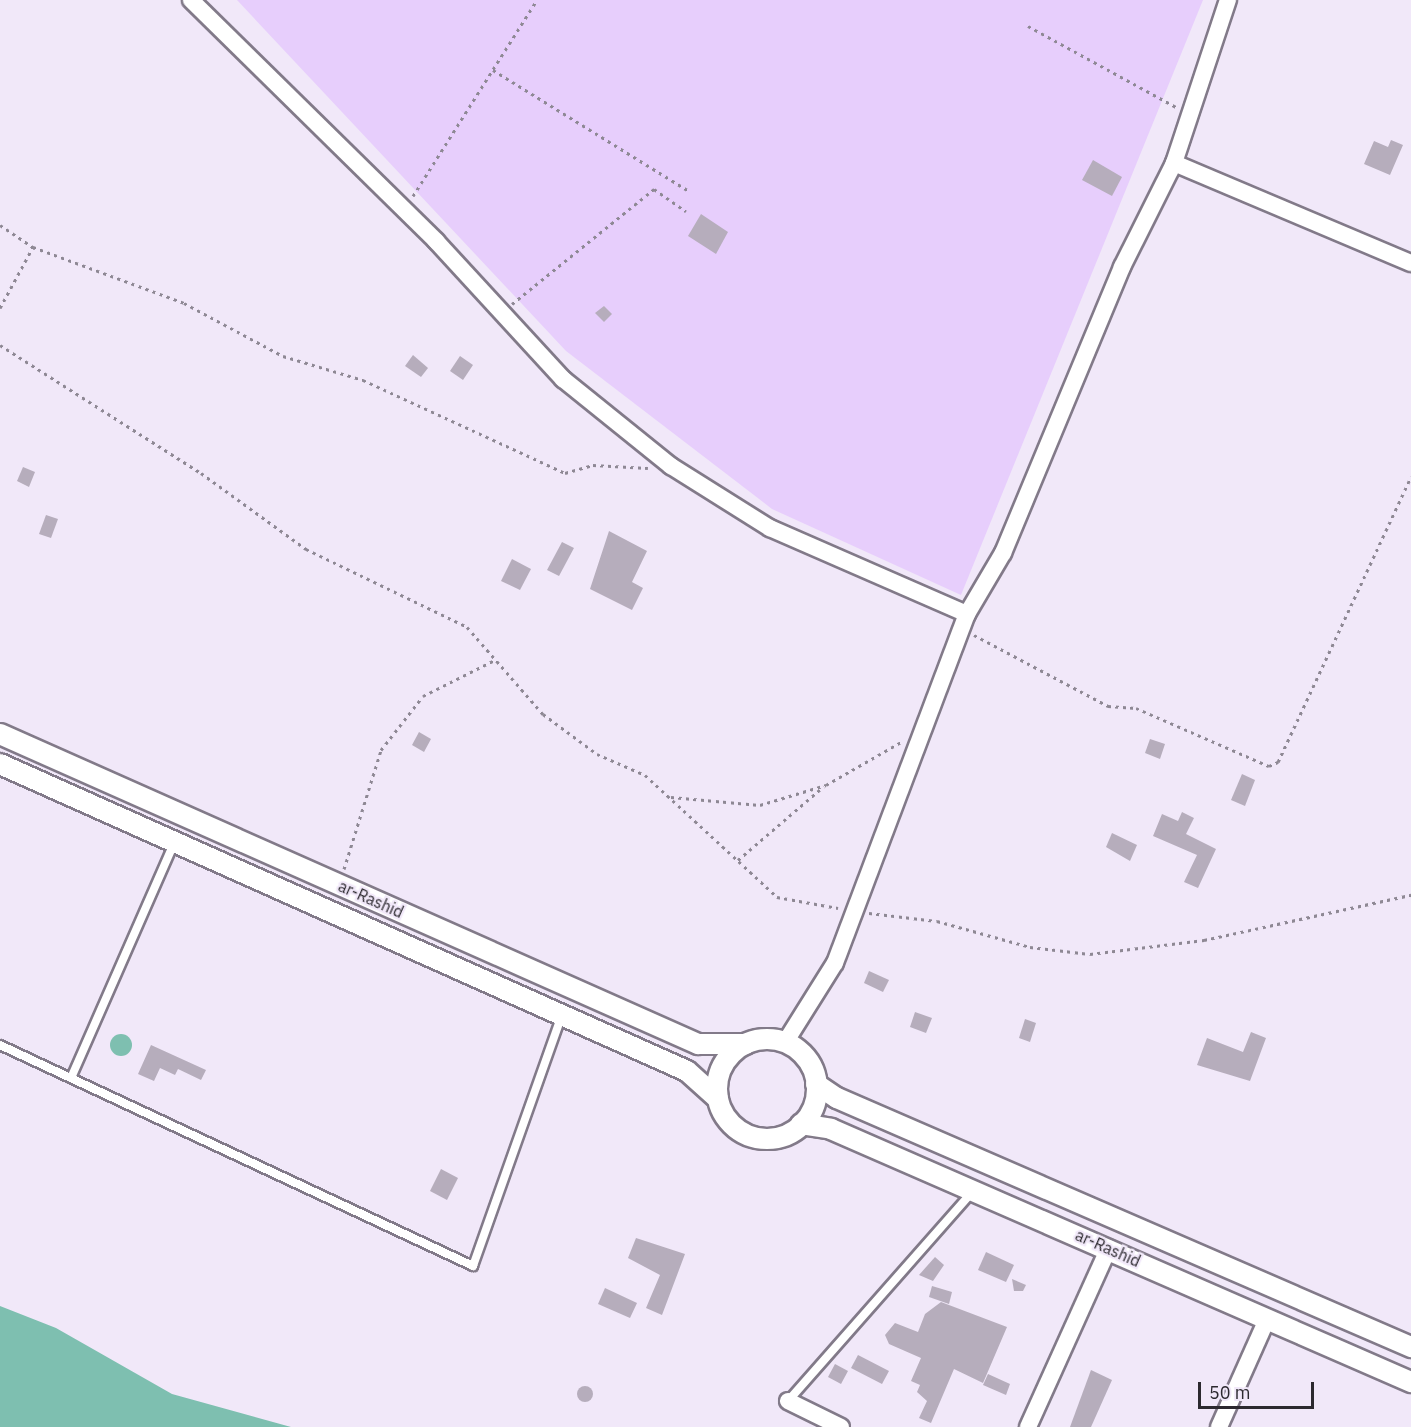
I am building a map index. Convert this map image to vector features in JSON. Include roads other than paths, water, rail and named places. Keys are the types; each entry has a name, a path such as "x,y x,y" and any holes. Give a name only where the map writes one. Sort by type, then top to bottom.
{"street":[{"path":"191,0 403,210 563,379 671,466 770,528 964,621"},
{"path":"786,1041 835,963 964,621 1003,553 1122,267 1174,163 1187,113 1228,0"},
{"path":"1174,163 1411,263"},
{"name":"ar-Rashid","path":"0,734 698,1044 746,1044"},
{"name":"ar-Rashid","path":"0,764 687,1071 718,1099"},
{"path":"786,1041 806,1058 816,1084 813,1107 801,1124 776,1138 759,1138 729,1122 718,1099 724,1062 746,1044 786,1041"},
{"name":"ar-Rashid","path":"816,1084 837,1098 1411,1347"},
{"name":"ar-Rashid","path":"801,1124 831,1129 1109,1248 1411,1382"},
{"path":"1028,1427 1109,1248"},
{"path":"1219,1427 1267,1319"},
{"path":"788,1401 841,1427"}],"lane":[{"path":"71,1078 174,842"},
{"path":"0,1045 473,1266 562,1015"},
{"path":"788,1401 973,1190"}]}
